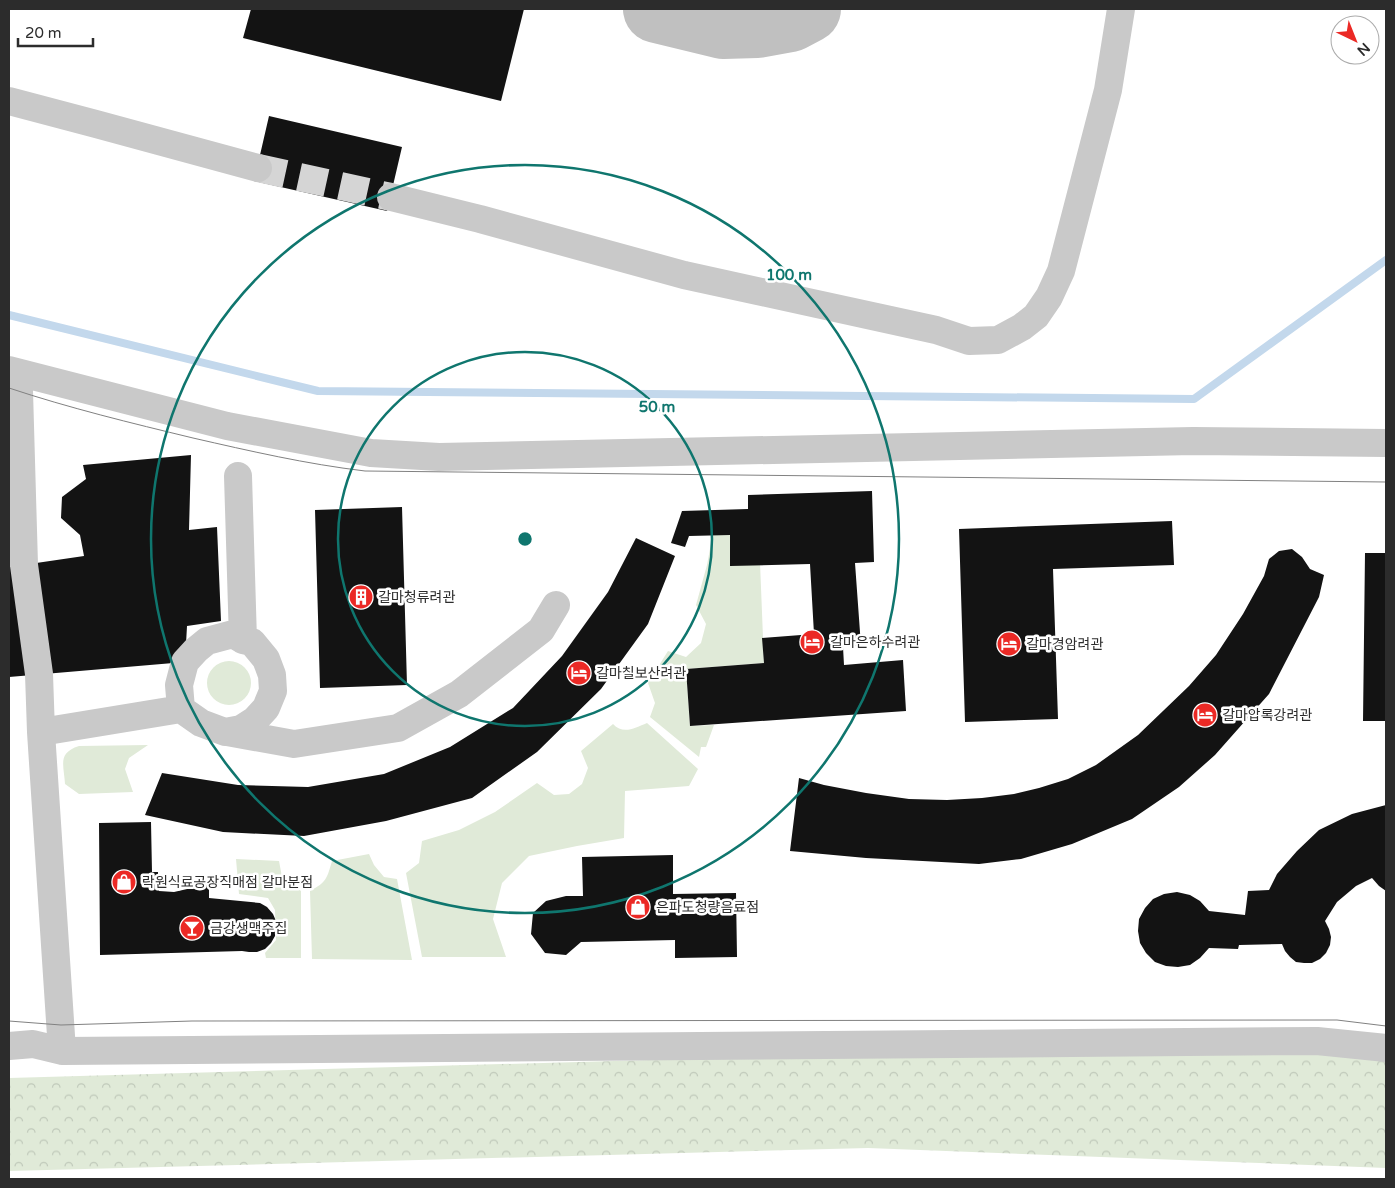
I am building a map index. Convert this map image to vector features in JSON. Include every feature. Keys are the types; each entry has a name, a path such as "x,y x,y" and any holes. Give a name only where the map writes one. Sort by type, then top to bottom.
{"street":[{"path":"390,197 480,219 684,275 936,330 969,341 998,340 1022,327 1036,316 1049,297 1061,271 1108,90 1121,9"},
{"path":"9,101 258,168"},
{"path":"62,1051 39,674 24,565 16,556 14,380 227,426 371,453 439,457 1193,441 1386,443"},
{"path":"238,476 243,640"},
{"path":"42,732 180,710 201,723 225,732 294,744 398,728 459,694 541,630 556,605"},
{"path":"180,710 179,686 185,662 207,641 233,634 243,640 252,642 266,659 272,675 273,691 266,708 255,720 241,729 225,732"},
{"path":"9,1046 33,1044 62,1051 1307,1041 1386,1048"}],"green space":[{"path":"758,512 764,663 686,669 690,726 714,725 706,747 701,747 699,757 650,717 655,703 648,683 668,651 686,657 701,643 706,624 696,605 707,565 715,522"},
{"path":"225,661 233,661 245,667 251,683 245,699 233,705 225,705 213,699 207,687 207,679 213,667"},
{"path":"647,723 698,769 689,786 625,791 624,838 529,856 502,883 493,919 506,957 422,957 406,873 419,863 422,841 459,830 495,812 537,783 554,795 569,794 582,784 588,768 581,751 613,724 625,730"},
{"path":"148,745 129,758 125,769 133,792 79,794 65,784 63,760 67,752 72,749 79,746"},
{"path":"369,854 374,865 384,877 397,879 412,960 312,959 310,891 326,879 332,861"},
{"path":"236,859 279,861 282,877 301,891 301,958 266,958 265,953 276,940 275,910 268,898 239,894"},
{"path":"1317,1041 1386,1048 1386,1168 868,1148 9,1171 9,1078"}],"building":[{"path":"251,9 524,9 501,101 243,38"},
{"path":"269,116 402,147 387,211 254,181"},
{"path":"191,455 189,530 217,527 221,621 187,626 185,662 9,677 9,567 84,556 80,535 61,518 62,497 86,479 83,465"},
{"name":"갈마은하수려관","path":"872,491 874,562 855,563 861,646 843,647 844,665 903,660 906,711 690,726 686,669 764,663 762,638 814,634 810,564 730,566 730,535 689,536 685,547 671,543 682,511 748,509 748,495"},
{"name":"갈마청류려관","path":"402,507 407,685 320,688 315,510"},
{"name":"갈마경암려관","path":"1172,521 1174,565 1053,569 1058,719 965,722 959,529"},
{"name":"갈마칠보산려관","path":"636,538 675,556 648,624 601,689 537,752 472,798 386,821 304,836 223,832 145,815 162,773 238,785 308,787 384,774 450,747 513,708 562,656 608,592"},
{"name":"갈마압록강려관","path":"1292,549 1302,557 1310,569 1324,575 1319,597 1269,694 1215,755 1179,787 1132,819 1072,844 1021,859 979,864 866,858 790,851 799,778 866,793 909,799 947,800 1014,794 1068,779 1096,765 1138,735 1189,686 1216,655 1243,614 1264,576 1269,559 1279,551"},
{"path":"1365,553 1386,553 1386,721 1363,721"},
{"path":"1386,805 1386,891 1372,878 1356,886 1337,902 1325,921 1331,937 1330,945 1320,959 1312,963 1296,962 1285,951 1282,944 1239,945 1238,949 1209,948 1190,965 1166,966 1155,962 1140,943 1139,919 1153,899 1164,894 1177,892 1190,895 1200,901 1209,911 1245,915 1248,891 1269,890 1277,874 1319,830 1352,814"},
{"path":"151,822 152,872 158,872 159,891 174,892 209,884 209,898 260,903 273,914 277,929 271,943 265,949 257,952 100,955 99,823"},
{"name":"은파도청량음료점","path":"673,855 673,894 736,893 737,957 675,958 675,940 581,942 566,955 545,953 531,934 533,913 546,901 566,896 583,896 582,857"}],"waterway":[{"path":"9,315 318,391 1194,399 1386,260"}],"taxiway":[{"path":"657,9 723,25 757,24 790,18 807,9"}],"tunnel":[{"path":"258,168 391,197"}],"tram line":[{"path":"9,388 77,409 193,438 300,461 365,471 1386,482"},
{"path":"9,1021 61,1025 192,1021 1337,1020 1386,1026"}],"place":[{"name":"갈마청류려관","path":"361,597"},
{"name":"갈마은하수려관","path":"812,642"},
{"name":"갈마경암려관","path":"1009,644"},
{"name":"갈마칠보산려관","path":"579,673"},
{"name":"갈마압록강려관","path":"1205,715"},
{"name":"락원식료공장직매점 갈마분점","path":"124,882"},
{"name":"은파도청량음료점","path":"638,907"},
{"name":"금강생맥주집","path":"192,928"}]}
